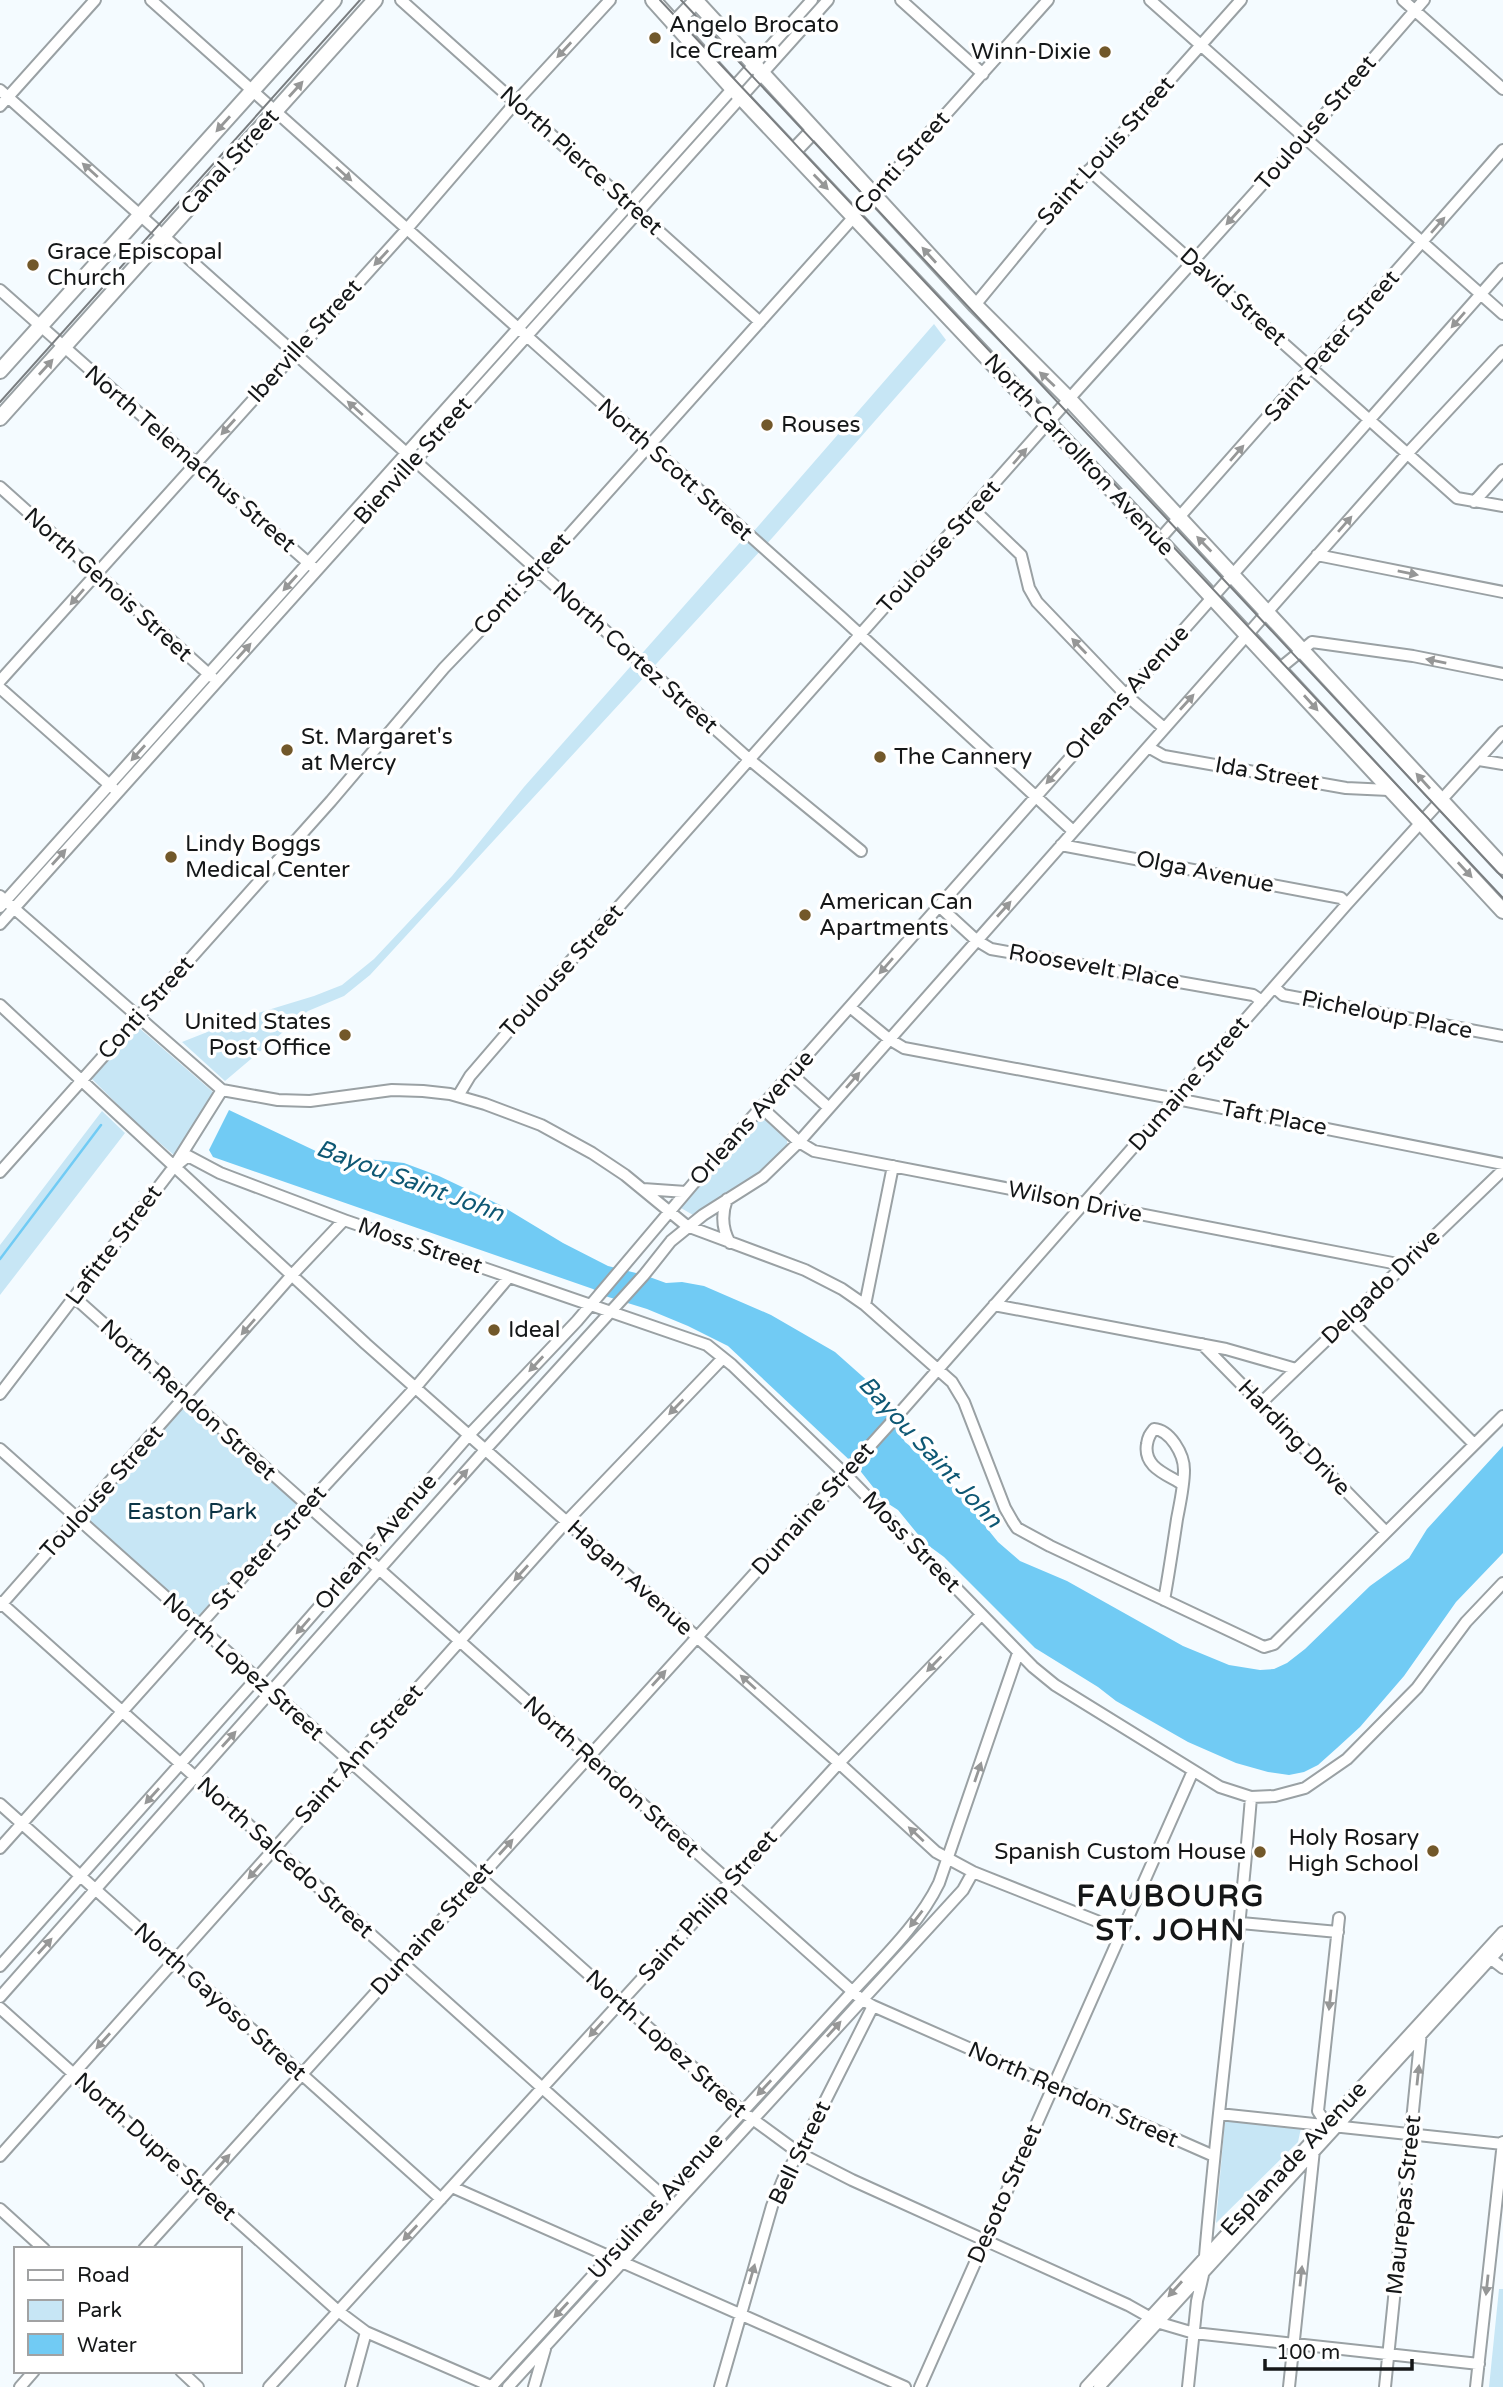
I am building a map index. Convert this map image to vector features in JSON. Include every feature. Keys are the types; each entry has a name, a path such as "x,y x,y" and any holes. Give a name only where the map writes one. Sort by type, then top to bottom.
{"main road":[{"name":"Canal Street","path":"0,371 334,0"},
{"name":"Canal Street","path":"0,418 375,0"},
{"name":"North Carrollton Avenue","path":"653,0 736,93 1159,540 1503,911"},
{"name":"North Carrollton Avenue","path":"696,1 975,306 1069,399 1503,867"},
{"path":"674,24 696,1"},
{"path":"793,152 814,130"},
{"path":"955,323 975,306"}],"street":[{"path":"0,107 4,94 95,0"},
{"name":"North Scott Street","path":"151,0 860,635 1073,831"},
{"name":"North Pierce Street","path":"401,0 760,322"},
{"name":"Iberville Street","path":"0,681 610,0"},
{"name":"Bienville Street","path":"0,924 5,903 113,788 634,208 758,68 812,0"},
{"name":"Bienville Street","path":"758,68 828,0"},
{"path":"901,0 983,74"},
{"name":"Conti Street","path":"0,1172 331,801 444,668 537,571 1048,0"},
{"path":"1150,0 1503,314"},
{"name":"Saint Louis Street","path":"975,306 1089,170 1241,0"},
{"path":"1403,0 1503,89"},
{"name":"Toulouse Street","path":"458,1096 470,1076 513,1026 1424,0"},
{"name":"North Cortez Street","path":"4,94 750,760 861,851"},
{"name":"Saint Peter Street","path":"1159,540 1503,150"},
{"name":"David Street","path":"1089,170 1457,498 1503,506"},
{"name":"Orleans Avenue","path":"0,1966 469,1435 590,1306 668,1212 1503,269"},
{"name":"North Telemachus Street","path":"0,290 312,567"},
{"name":"Orleans Avenue","path":"0,1997 485,1450 644,1275 671,1241 687,1226 763,1177 799,1142 1267,611 1503,351"},
{"path":"1474,502 1503,470"},
{"name":"North Genois Street","path":"0,487 212,678"},
{"path":"972,509 1021,555 1029,588 1037,602 1126,695 1164,728"},
{"path":"1317,555 1503,592"},
{"path":"1279,669 1312,642 1413,656 1503,674"},
{"path":"0,688 113,788"},
{"name":"Dumaine Street","path":"146,2247 849,1470 1347,904 1503,732"},
{"name":"Ida Street","path":"1148,747 1164,756 1346,788 1389,790"},
{"path":"1479,760 1503,764"},
{"name":"Olga Avenue","path":"1061,845 1341,898 1347,904"},
{"path":"5,903 222,1090 278,1100 310,1101 392,1090 438,1092 458,1096 517,1115 592,1153 687,1226 805,1270 842,1289 865,1305 938,1368 958,1390 1005,1508 1017,1528 1264,1647 1270,1647 1503,1416"},
{"name":"Roosevelt Place","path":"939,906 976,940 991,949 1253,995 1262,1001"},
{"name":"Picheloup Place","path":"1274,987 1283,996 1503,1036"},
{"name":"Hagan Avenue","path":"0,1005 173,1168 415,1388 839,1762 936,1852 973,1872 1122,1931"},
{"name":"Taft Place","path":"850,1007 904,1048 1503,1164"},
{"path":"791,1074 829,1108"},
{"name":"Lafitte Street","path":"0,1394 173,1168 222,1090"},
{"name":"Wilson Drive","path":"761,1107 799,1142 814,1150 1403,1265"},
{"name":"Moss Street","path":"173,1168 188,1156 220,1173 344,1220 590,1306 613,1309 698,1342 723,1358 849,1470 981,1615 1018,1653 1055,1685 1193,1771 1236,1794 1251,1797 1275,1796 1305,1788 1346,1759 1417,1688 1466,1622 1503,1583"},
{"path":"865,1305 893,1166"},
{"name":"Delgado Drive","path":"1260,1404 1503,1170"},
{"path":"641,1189 686,1192"},
{"path":"727,1199 723,1227 730,1243"},
{"name":"Toulouse Street","path":"1,1604 292,1275 344,1220"},
{"name":"St Peter Street","path":"0,1848 415,1388 509,1277"},
{"name":"North Rendon Street","path":"74,1297 857,1995 873,2006 1214,2156"},
{"name":"Harding Drive","path":"994,1305 1202,1344 1256,1356 1296,1369"},
{"path":"1349,1319 1473,1443"},
{"name":"Harding Drive","path":"1202,1344 1385,1531"},
{"name":"Saint Ann Street","path":"0,2156 567,1521 723,1358"},
{"path":"1164,1600 1185,1468 1175,1443 1163,1430 1154,1429 1149,1437 1147,1457 1150,1464 1182,1484"},
{"name":"North Lopez Street","path":"0,1449 752,2120 799,2153 872,2190 1087,2286 1155,2320 1194,2333 1479,2364"},
{"name":"North Salcedo Street","path":"1,1604 664,2197"},
{"name":"Saint Philip Street","path":"269,2387 839,1762 981,1615"},
{"path":"947,1859 1018,1653"},
{"name":"Desoto Street","path":"920,2387 1193,1771"},
{"path":"1188,2387 1197,2301 1206,2254 1214,2156 1241,1923 1251,1797"},
{"name":"North Gayoso Street","path":"0,1804 441,2199"},
{"name":"Ursulines Avenue","path":"508,2387 752,2120 857,1995 926,1908 940,1882 947,1859"},
{"name":"Ursulines Avenue","path":"492,2387 743,2112 963,1890 973,1872"},
{"path":"1332,2126 1318,2111 1339,1918"},
{"path":"1241,1923 1338,1932"},
{"name":"Esplanade Avenue","path":"1099,2387 1206,2254 1332,2126 1487,1956 1503,1932"},
{"name":"Esplanade Avenue","path":"1487,1956 1503,1945"},
{"path":"1487,1956 1503,1968"},
{"name":"Bell Street","path":"720,2387 772,2206 785,2175 799,2153 873,2006"},
{"name":"North Dupre Street","path":"0,2008 338,2311 366,2332 492,2387"},
{"name":"Maurepas Street","path":"1385,2387 1419,2030"},
{"path":"1219,2115 1503,2143 1476,2387"},
{"name":"Esplanade Avenue","path":"1086,2387 1203,2274 1314,2150 1332,2126"},
{"path":"1289,2387 1314,2150"},
{"path":"452,2187 905,2387"},
{"path":"0,2209 42,2247"},
{"path":"351,2387 366,2332"},
{"path":"534,2387 545,2346"},
{"path":"20,2387 32,2373"},
{"path":"183,2373 198,2387"}],"green space":[{"path":"934,324 946,340 773,537 370,975 344,996 308,1011 225,1081 182,1042 248,1016 342,985 374,959 452,876 524,787 744,538 747,539"},
{"path":"138,1027 213,1092 175,1156 134,1121 92,1079"},
{"path":"102,1111 125,1133 0,1295 0,1245"},
{"path":"759,1118 763,1118 787,1140 787,1145 757,1175 693,1215 681,1208"},
{"name":"Easton Park","path":"186,1398 306,1506 198,1627 78,1519"},
{"path":"1225,2119 1301,2128 1298,2142 1216,2223"},
{"path":"1499,2289 1503,2289 1503,2387 1489,2387"}],"water":[{"name":"Bayou Saint John","path":"229,1110 322,1154 404,1163 439,1176 500,1205 563,1243 608,1266 666,1283 682,1282 704,1286 771,1315 835,1352 871,1384 905,1442 939,1469 998,1542 1020,1561 1067,1581 1183,1646 1229,1665 1260,1670 1274,1669 1305,1649 1370,1586 1409,1558 1427,1529 1503,1446 1503,1553 1456,1602 1404,1676 1360,1727 1318,1765 1289,1775 1236,1763 1188,1742 1116,1701 1035,1648 944,1557 925,1543 898,1510 884,1501 858,1468 728,1346 688,1326 605,1296 593,1289 213,1157 209,1150"}],"waterway":[{"path":"0,1259 101,1125"}],"tram line":[{"path":"0,402 360,0"},
{"path":"660,0 1503,898"},
{"path":"681,0 1503,878"}],"place":[{"name":"Angelo Brocato Ice Cream","path":"655,38"},
{"name":"Winn-Dixie","path":"1105,52"},
{"name":"Grace Episcopal Church","path":"33,265"},
{"name":"Rouses","path":"767,425"},
{"name":"St. Margaret's at Mercy","path":"287,750"},
{"name":"The Cannery","path":"880,757"},
{"name":"Lindy Boggs Medical Center","path":"171,857"},
{"name":"American Can Apartments","path":"805,915"},
{"name":"United States Post Office","path":"345,1035"},
{"name":"Ideal","path":"494,1330"},
{"name":"Holy Rosary High School","path":"1433,1851"},
{"name":"Spanish Custom House","path":"1260,1852"}],"district":[{"name":"FAUBOURG ST. JOHN","path":"1171,1913"}]}
